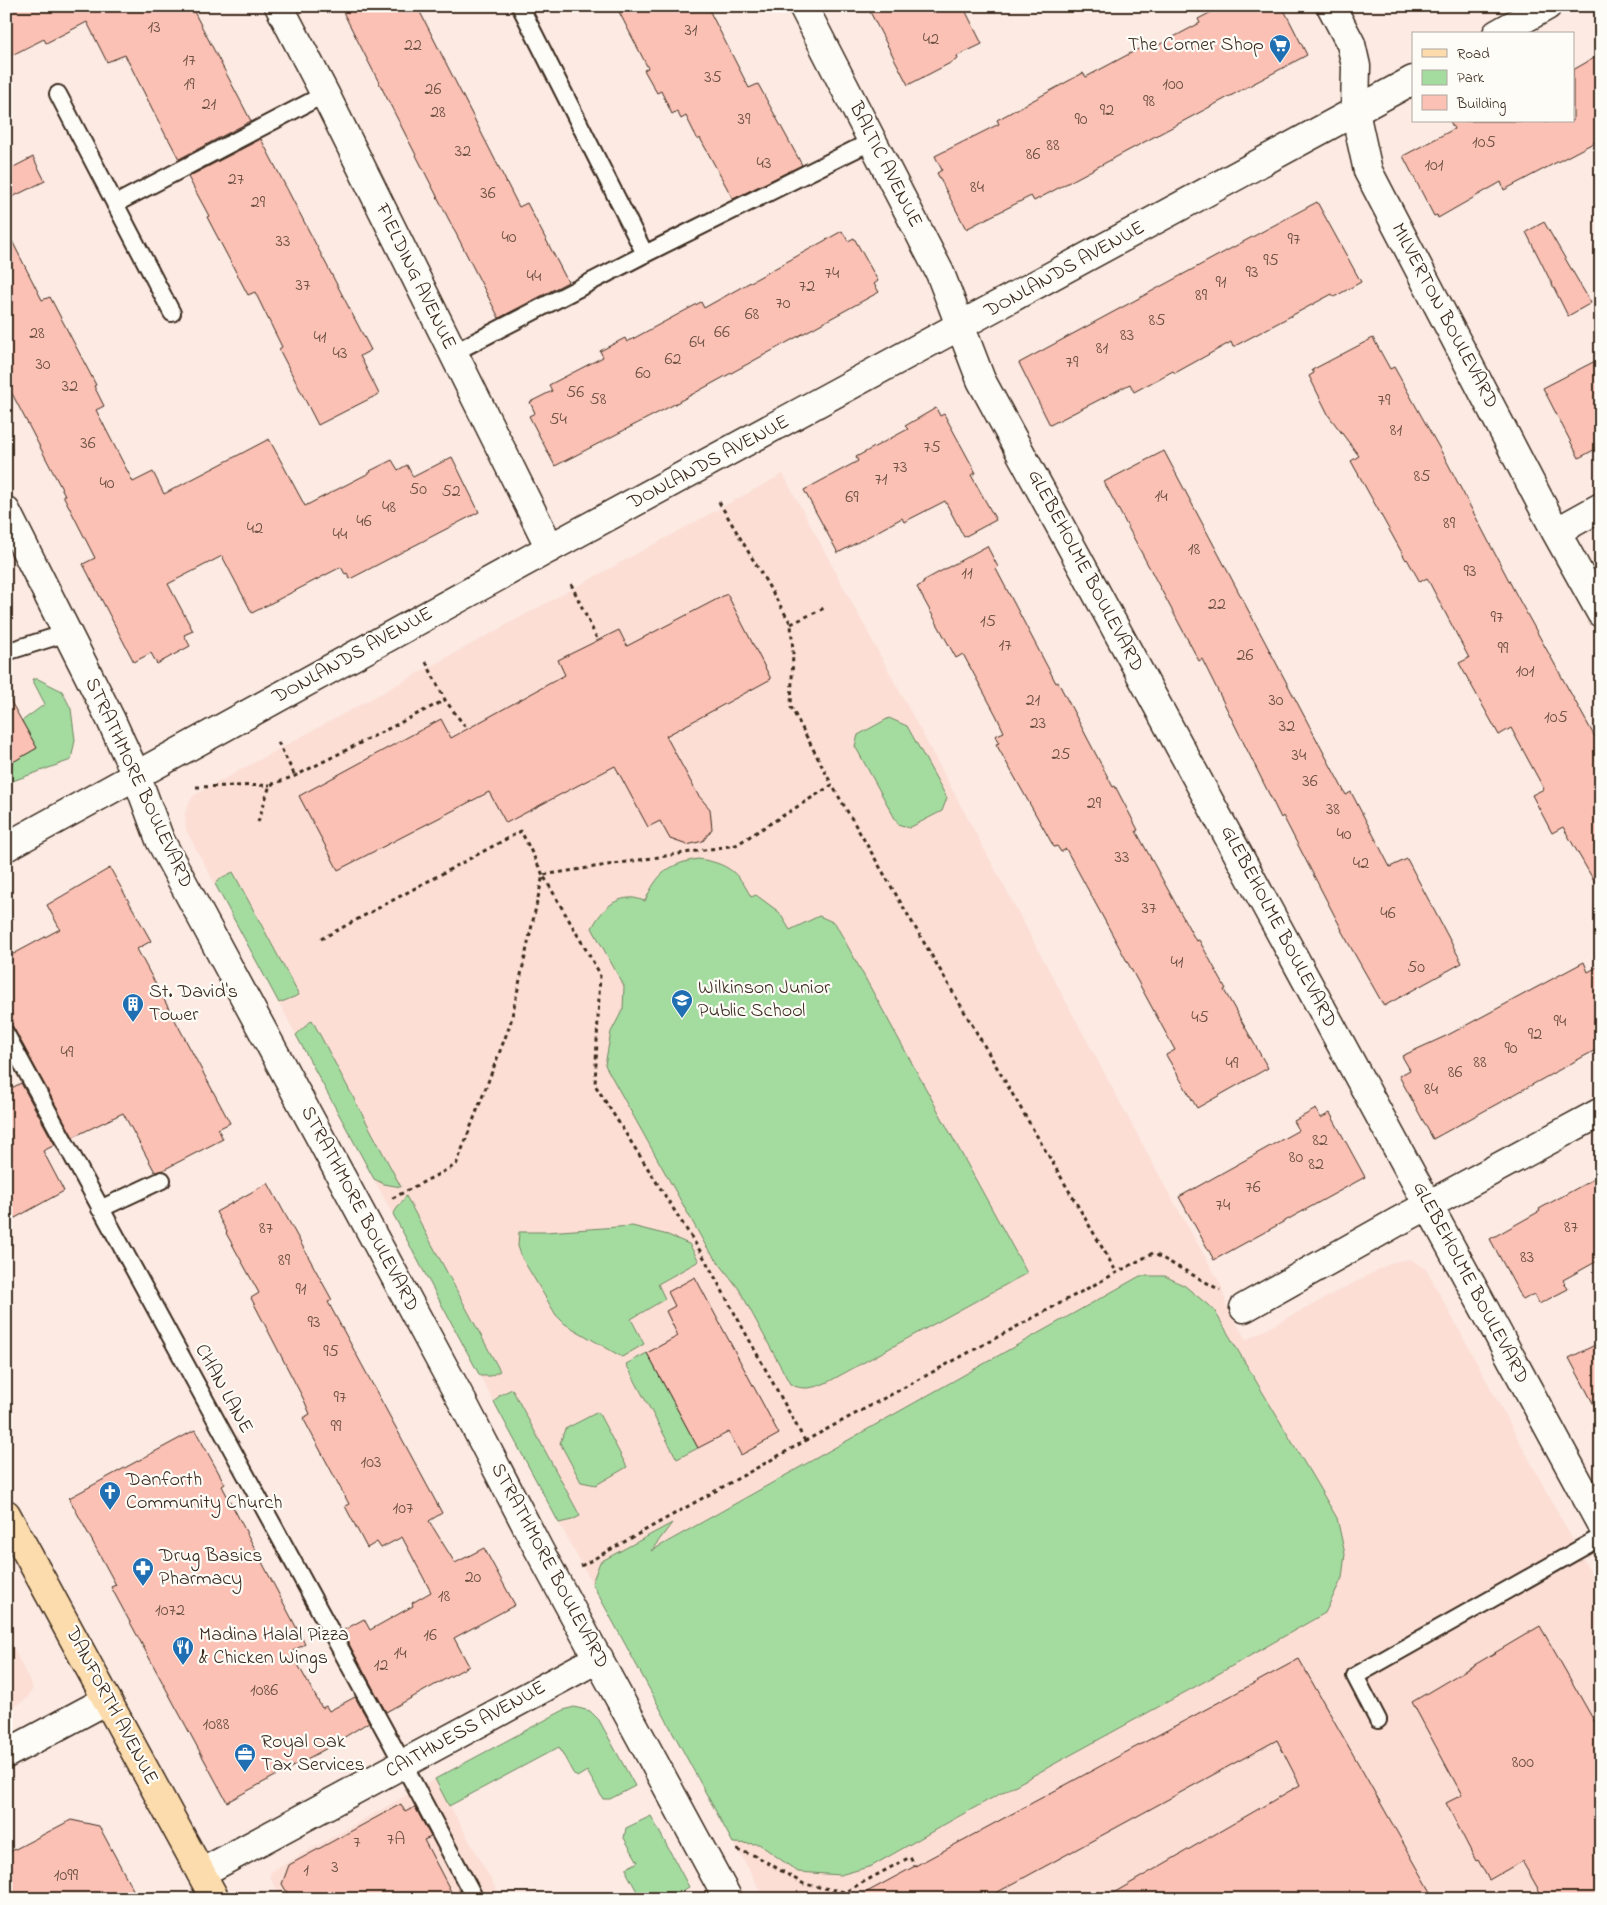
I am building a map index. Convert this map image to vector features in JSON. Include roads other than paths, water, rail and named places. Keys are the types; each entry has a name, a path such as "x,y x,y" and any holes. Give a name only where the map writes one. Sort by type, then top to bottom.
{"main road":[{"name":"DANFORTH AVENUE","path":"6,1514 215,1899"}],"street":[{"name":"FIELDING AVENUE","path":"279,6 326,94 550,548"},
{"name":"BALTIC AVENUE","path":"802,6 940,273 962,326"},
{"name":"MILVERTON BOULEVARD","path":"1332,6 1351,44 1356,66 1355,112 1368,171 1556,532 1601,613"},
{"path":"1501,32 1547,6"},
{"name":"DONLANDS AVENUE","path":"6,847 550,548 1412,81"},
{"name":"GLEBEHOLME BOULEVARD","path":"962,326 981,380 1601,1524"},
{"path":"1556,532 1601,507"},
{"name":"STRATHMORE BOULEVARD","path":"6,511 111,720 136,775 160,840 728,1899"},
{"path":"1236,1298 1428,1205 1601,1112"},
{"name":"CAITHNESS AVENUE","path":"202,1873 599,1658"},
{"path":"6,1754 107,1700"}],"lane":[{"path":"520,6 645,254"},
{"path":"58,94 172,313"},
{"path":"115,204 326,94"},
{"path":"453,354 645,254 872,141"},
{"path":"6,652 67,633"},
{"name":"CHAN LANE","path":"6,1034 403,1764 474,1899"},
{"path":"100,1209 162,1180"},
{"path":"1378,1720 1355,1676 1601,1537"}],"place":[{"name":"The Corner Shop","path":"1280,64"},
{"name":"Wilkinson Junior Public School","path":"682,1019"},
{"name":"St. David's Tower","path":"133,1023"},
{"name":"Danforth Community Church","path":"110,1511"},
{"name":"Drug Basics Pharmacy","path":"143,1587"},
{"name":"Madina Halal Pizza & Chicken Wings","path":"183,1666"},
{"name":"Royal Oak Tax Services","path":"245,1773"}]}
